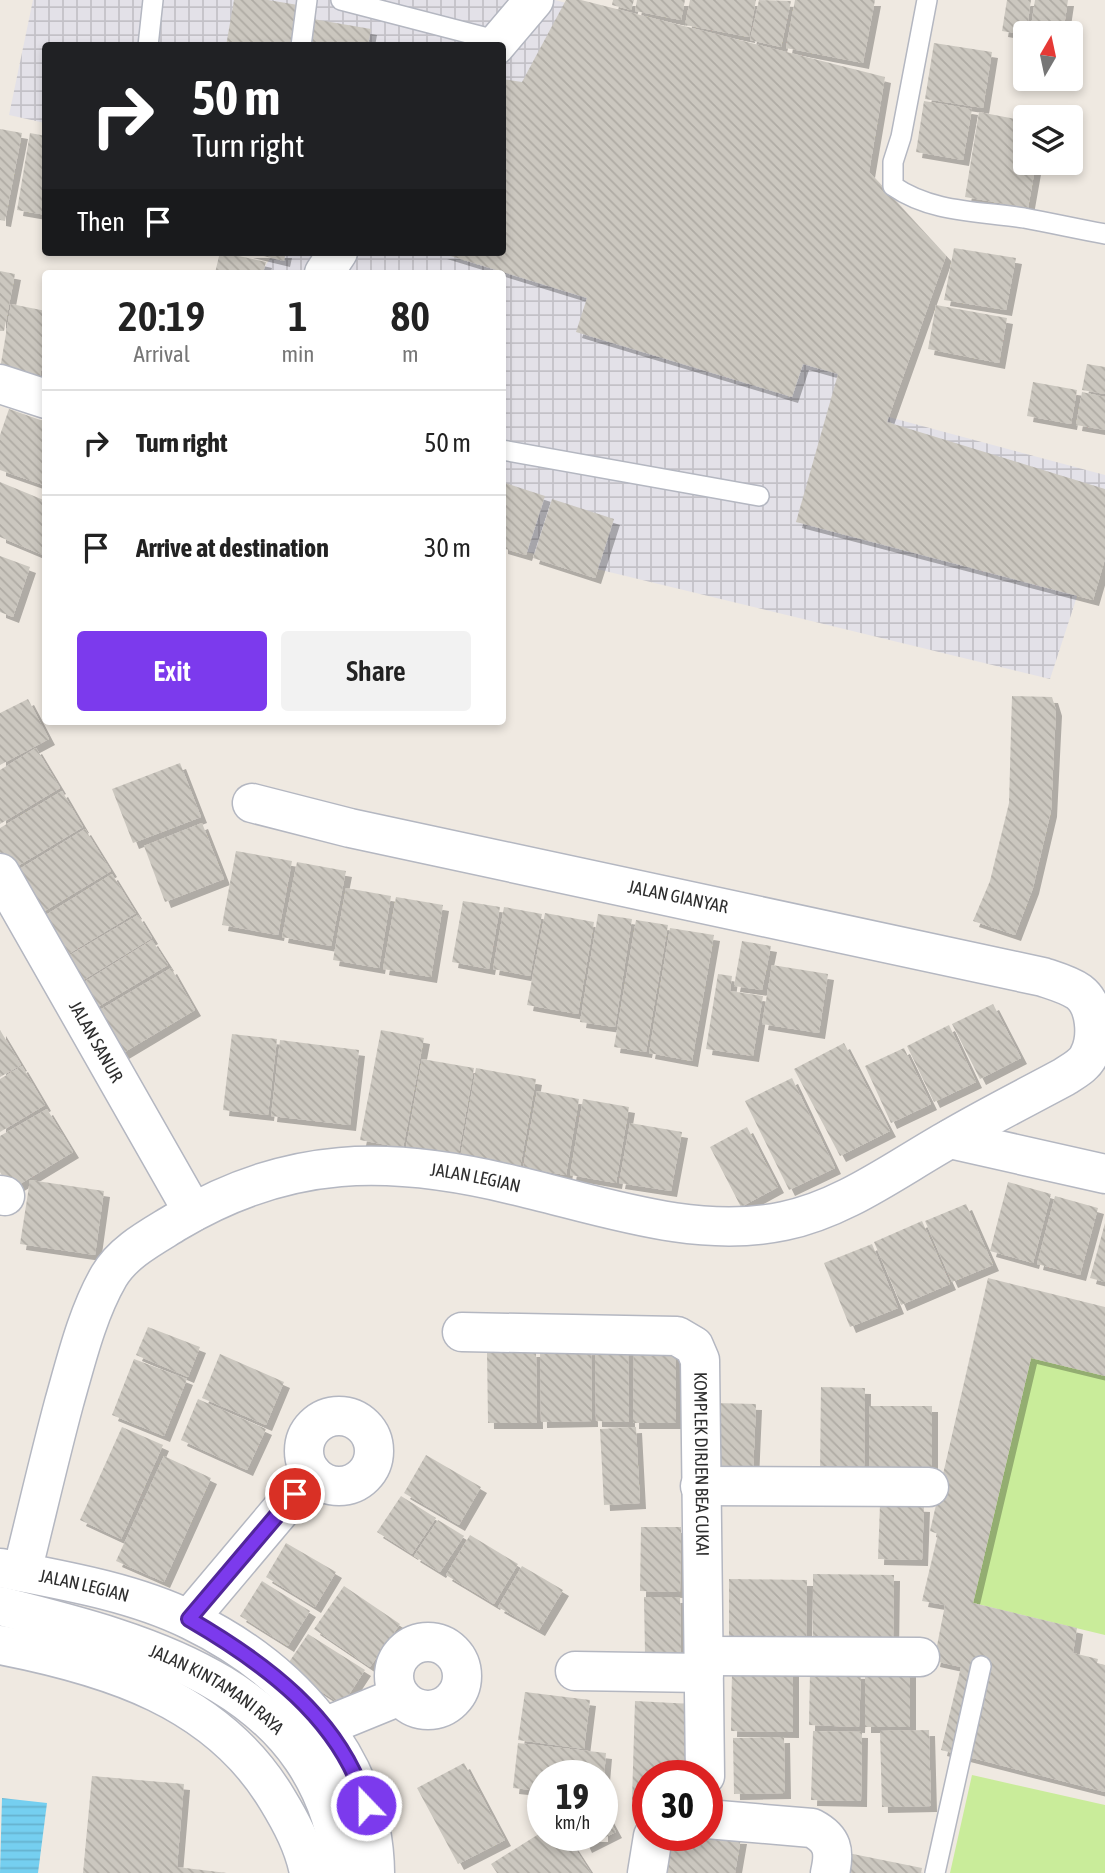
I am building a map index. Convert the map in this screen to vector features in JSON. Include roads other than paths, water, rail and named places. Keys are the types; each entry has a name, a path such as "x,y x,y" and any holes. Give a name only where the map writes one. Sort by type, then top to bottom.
{"street":[{"path":"498,42 534,0"},
{"path":"0,384 42,398"},
{"name":"JALAN GIANYAR","path":"252,803 363,831 996,965 1072,988 1083,996 1092,1011"},
{"name":"JALAN SANUR","path":"0,873 193,1212"},
{"name":"JALAN LEGIAN","path":"375,1873 371,1825 360,1785 324,1727 260,1662 189,1619 119,1595 11,1570 74,1367 100,1293 110,1274 126,1256 193,1212 239,1190 289,1173 337,1165 403,1166 471,1175 638,1215 700,1226 738,1226 783,1221 821,1210 1077,1069 1091,1051 1092,1011"},
{"path":"950,1139 1105,1174"},
{"name":"KOMPLEK DIRJEN BEA CUKAI","path":"462,1332 677,1336 694,1346 700,1360 705,1760"},
{"path":"189,1619 312,1473"},
{"path":"701,1486 929,1487"},
{"name":"JALAN KINTAMANI RAYA","path":"0,1606 111,1634 181,1661 223,1684 264,1715 297,1751 328,1803 338,1835 342,1873"},
{"name":"JALAN KINTAMANI RAYA","path":"0,1645 92,1666 133,1681 177,1700 209,1723 239,1749 270,1787 295,1830 309,1873"},
{"path":"575,1671 920,1657"},
{"path":"324,1727 400,1696"},
{"path":"723,1820 812,1828 824,1834 831,1843 834,1856 830,1873"},
{"path":"647,1873 651,1851"}],"lane":[{"path":"148,42 153,0"},
{"path":"302,42 307,0"},
{"path":"341,0 493,42"},
{"path":"927,0 901,137 893,162 893,186 928,204 949,209 1024,218 1105,234"},
{"path":"506,451 759,496"},
{"path":"935,1873 981,1666"}],"water":[{"path":"2,1798 47,1803 38,1873 0,1873"}]}
